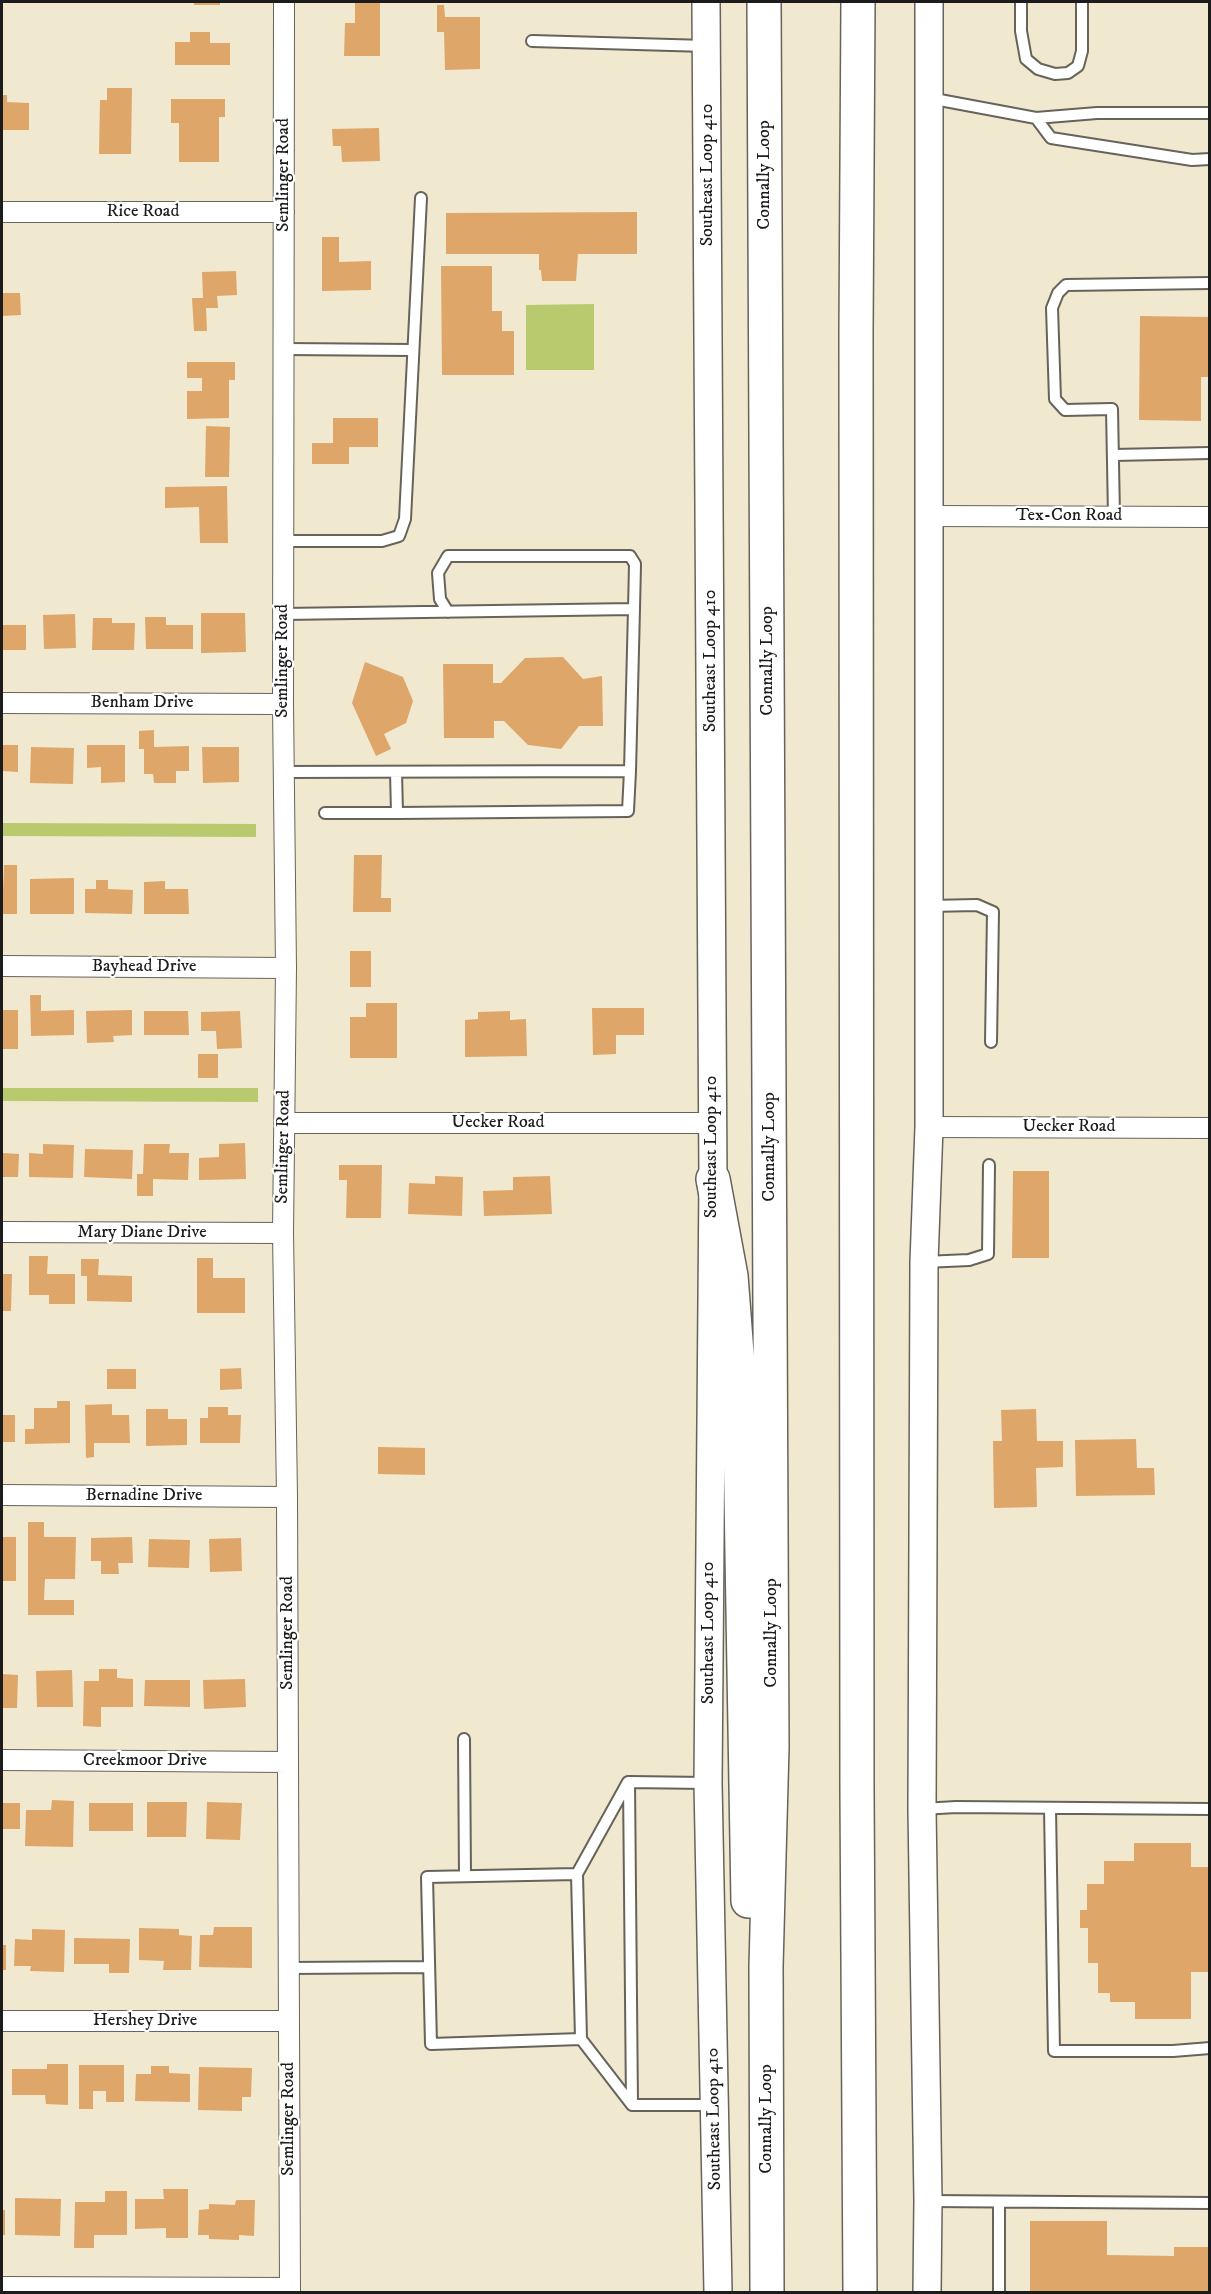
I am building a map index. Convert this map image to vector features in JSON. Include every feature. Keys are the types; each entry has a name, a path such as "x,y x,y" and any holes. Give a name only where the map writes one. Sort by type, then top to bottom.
{"highway":[{"name":"Connally Loop","path":"764,2 772,1735 766,1966 767,2292"},
{"path":"858,2 856,321 857,1671 860,2292"},
{"path":"713,1179 731,1276 739,1379 747,1896 766,1966"}],"main road":[{"name":"Southeast Loop 410","path":"706,2 713,1179 708,1783 718,2292"},
{"path":"927,2292 928,2201 922,1809 924,1262 929,1127 929,2"}],"street":[{"name":"Semlinger Road","path":"284,2 282,704 286,968 283,1233 287,1497 290,2290"},
{"name":"Rice Road","path":"2,212 284,212"},
{"name":"Tex-Con Road","path":"928,516 1209,517"},
{"name":"Benham Drive","path":"2,703 282,704"},
{"name":"Bayhead Drive","path":"2,966 286,968"},
{"name":"Uecker Road","path":"284,1123 712,1123"},
{"name":"Uecker Road","path":"929,1127 1209,1128"},
{"name":"Mary Diane Drive","path":"2,1232 283,1233"},
{"name":"Bernadine Drive","path":"2,1495 287,1497"},
{"name":"Creekmoor Drive","path":"2,1760 288,1762"},
{"name":"Hershey Drive","path":"2,2021 288,2021"},
{"path":"2,2287 290,2290"}],"lane":[{"path":"1021,2 1021,31 1026,59 1038,69 1054,74 1068,73 1078,66 1082,51 1082,2"},
{"path":"532,41 707,46"},
{"path":"929,98 1036,118 1097,113 1209,113"},
{"path":"1036,118 1051,138 1192,160 1209,159"},
{"path":"284,541 382,541 399,536 405,519 421,198"},
{"path":"1114,516 1112,409 1065,410 1055,399 1052,308 1058,292 1066,285 1209,283"},
{"path":"284,349 413,350"},
{"path":"1113,455 1209,453"},
{"path":"325,813 628,811 635,564 630,556 448,556 438,573 440,599 448,612"},
{"path":"283,614 634,609"},
{"path":"283,772 630,771"},
{"path":"396,772 397,813"},
{"path":"928,906 977,905 993,912 991,1042"},
{"path":"924,1262 969,1260 988,1254 989,1164"},
{"path":"464,1739 465,1876"},
{"path":"628,1782 708,1783"},
{"path":"628,1782 577,1874 581,2039 632,2105"},
{"path":"628,1782 632,2105"},
{"path":"922,1809 956,1807 1209,1809"},
{"path":"1050,1808 1054,2051 1173,2051 1209,2048"},
{"path":"577,1874 427,1877 429,1967 431,2044 581,2039"},
{"path":"289,1968 429,1967"},
{"path":"632,2105 715,2105"},
{"path":"928,2201 1209,2204"},
{"path":"999,2202 999,2292"}],"green space":[{"path":"594,304 594,370 526,370 526,305"},
{"path":"2,823 256,824 256,837 2,836"},
{"path":"2,1088 258,1088 258,1102 2,1101"}],"building":[{"path":"194,2 220,2 220,5 194,5"},
{"path":"355,2 380,3 380,56 344,56 345,23 355,23"},
{"path":"437,5 444,5 445,17 480,17 480,69 445,70 444,32 437,32"},
{"path":"190,32 210,32 210,43 230,43 230,65 175,65 175,42 190,42"},
{"path":"107,88 132,88 131,154 99,154 100,100 107,100"},
{"path":"2,95 7,95 7,102 29,103 29,130 2,130"},
{"path":"171,99 225,99 225,117 219,117 219,162 179,162 179,123 171,123"},
{"path":"379,128 380,161 342,162 341,146 333,146 332,129"},
{"path":"637,212 637,254 578,254 576,281 542,281 539,254 446,254 446,213"},
{"path":"322,237 339,237 339,262 371,261 371,290 322,291"},
{"path":"441,266 492,266 492,311 502,311 502,331 514,331 514,375 442,375"},
{"path":"236,271 237,295 217,296 218,308 206,308 207,331 194,331 192,298 203,298 202,272"},
{"path":"2,293 20,293 21,315 2,316"},
{"path":"1140,316 1210,317 1209,377 1201,377 1201,421 1139,420"},
{"path":"187,362 235,362 235,380 229,380 229,418 187,419 187,391 202,391 202,378 187,378"},
{"path":"333,418 378,418 378,447 349,447 349,464 312,464 312,443 333,443"},
{"path":"206,426 230,427 229,477 205,477"},
{"path":"227,486 228,543 200,543 199,507 165,508 165,487"},
{"path":"201,613 245,613 246,652 201,653"},
{"path":"75,614 76,648 44,649 43,615"},
{"path":"145,617 166,617 166,625 193,625 193,649 146,649"},
{"path":"93,618 112,618 112,623 135,623 134,650 92,650"},
{"path":"2,625 26,625 26,650 2,650"},
{"path":"563,657 583,679 602,676 603,726 579,726 561,749 528,745 504,721 494,721 494,738 444,738 443,664 493,664 493,683 501,683 525,658"},
{"path":"365,662 403,677 413,701 406,723 384,734 391,749 376,756 352,703"},
{"path":"154,730 154,747 189,746 189,771 176,771 176,783 154,783 153,774 144,774 144,749 139,749 139,731"},
{"path":"2,745 18,745 18,772 2,771"},
{"path":"87,745 125,745 125,782 101,783 101,767 87,768"},
{"path":"31,747 74,748 73,784 30,783"},
{"path":"202,747 239,747 239,782 203,783"},
{"path":"354,855 382,855 381,898 391,898 391,912 353,912"},
{"path":"4,865 17,865 17,914 2,914"},
{"path":"74,878 74,914 30,914 30,879"},
{"path":"96,880 108,880 108,889 133,890 132,914 85,913 85,889 96,889"},
{"path":"165,881 165,889 188,889 189,914 144,914 144,882"},
{"path":"350,951 371,951 371,987 350,987"},
{"path":"30,995 41,995 41,1011 74,1010 74,1035 31,1036"},
{"path":"366,1003 397,1003 397,1058 350,1058 350,1017 366,1017"},
{"path":"592,1008 644,1008 644,1035 616,1035 616,1054 593,1055"},
{"path":"2,1010 18,1010 18,1049 2,1049"},
{"path":"132,1010 132,1035 113,1036 114,1042 87,1043 86,1011"},
{"path":"144,1011 188,1011 189,1035 144,1035"},
{"path":"240,1011 242,1048 217,1049 216,1031 201,1031 201,1012"},
{"path":"510,1011 510,1020 526,1019 527,1056 465,1057 465,1020 478,1019 478,1012"},
{"path":"198,1054 218,1054 218,1078 198,1078"},
{"path":"245,1143 246,1179 199,1180 199,1158 219,1157 219,1144"},
{"path":"43,1144 74,1145 73,1178 29,1177 29,1153 43,1154"},
{"path":"144,1144 170,1144 169,1153 189,1153 188,1180 153,1179 153,1196 137,1196 137,1174 143,1174"},
{"path":"85,1149 133,1150 132,1179 84,1177"},
{"path":"2,1153 19,1154 18,1177 2,1177"},
{"path":"339,1165 382,1165 381,1218 346,1218 347,1180 339,1180"},
{"path":"1013,1171 1049,1171 1049,1258 1012,1258"},
{"path":"435,1176 463,1177 462,1216 408,1214 409,1183 435,1184"},
{"path":"550,1176 552,1214 484,1216 483,1191 513,1190 513,1177"},
{"path":"29,1256 48,1256 47,1274 75,1274 75,1304 49,1304 49,1295 29,1295"},
{"path":"197,1258 213,1258 213,1278 245,1278 245,1313 197,1313"},
{"path":"81,1259 99,1259 98,1275 132,1276 132,1302 87,1301 87,1276 81,1276"},
{"path":"2,1274 12,1274 11,1311 2,1311"},
{"path":"241,1368 242,1389 220,1390 220,1369"},
{"path":"107,1369 136,1369 136,1389 107,1389"},
{"path":"57,1401 70,1401 70,1443 25,1444 25,1429 34,1429 34,1408 57,1408"},
{"path":"112,1404 112,1415 129,1415 130,1443 94,1443 94,1457 86,1458 85,1405"},
{"path":"208,1407 228,1407 228,1415 241,1415 240,1443 200,1443 200,1418 208,1418"},
{"path":"146,1409 168,1409 168,1419 187,1419 187,1445 146,1446"},
{"path":"1036,1409 1037,1441 1063,1441 1063,1467 1036,1468 1037,1507 994,1508 993,1441 1002,1441 1001,1410"},
{"path":"2,1415 15,1415 15,1442 2,1442"},
{"path":"1136,1439 1137,1468 1154,1468 1155,1495 1076,1496 1075,1440"},
{"path":"378,1447 425,1448 425,1475 378,1474"},
{"path":"28,1522 44,1522 44,1537 76,1537 75,1579 45,1579 44,1600 74,1600 74,1615 28,1615"},
{"path":"2,1537 16,1537 16,1581 2,1581"},
{"path":"132,1537 133,1563 118,1563 119,1574 101,1574 101,1561 91,1561 91,1538"},
{"path":"241,1538 242,1571 210,1572 209,1539"},
{"path":"149,1539 190,1540 189,1568 148,1567"},
{"path":"99,1669 117,1669 117,1678 133,1679 133,1707 101,1707 101,1727 83,1726 84,1681 99,1681"},
{"path":"72,1670 73,1707 37,1707 36,1671"},
{"path":"2,1674 18,1675 17,1708 2,1708"},
{"path":"245,1679 246,1707 204,1709 203,1680"},
{"path":"145,1680 190,1680 190,1707 144,1706"},
{"path":"52,1800 74,1801 73,1847 25,1846 26,1810 51,1810"},
{"path":"147,1802 187,1802 186,1837 147,1837"},
{"path":"207,1802 242,1803 240,1840 206,1839"},
{"path":"2,1803 20,1803 20,1829 2,1829"},
{"path":"89,1803 133,1803 133,1831 89,1831"},
{"path":"1134,1843 1191,1843 1191,1867 1210,1867 1210,1972 1191,1972 1191,2019 1135,2019 1135,2002 1110,2002 1110,1993 1098,1993 1098,1963 1088,1963 1088,1928 1080,1928 1080,1910 1087,1910 1087,1884 1104,1884 1104,1861 1134,1861"},
{"path":"214,1927 252,1927 252,1968 199,1967 200,1935 213,1935"},
{"path":"139,1928 179,1929 179,1935 192,1936 191,1970 163,1970 164,1961 139,1960"},
{"path":"32,1929 65,1930 64,1972 30,1971 31,1966 14,1966 15,1939 32,1940"},
{"path":"74,1938 130,1939 129,1973 109,1973 109,1964 74,1964"},
{"path":"2,1945 6,1945 6,1970 2,1970"},
{"path":"47,2064 68,2064 68,2105 46,2104 45,2095 12,2095 12,2069 47,2069"},
{"path":"79,2065 124,2065 124,2102 106,2102 106,2091 93,2091 93,2109 79,2109"},
{"path":"151,2066 169,2066 169,2073 190,2074 190,2102 135,2101 136,2074 151,2074"},
{"path":"199,2067 252,2068 251,2097 242,2097 242,2111 198,2110"},
{"path":"163,2189 188,2189 188,2238 166,2238 166,2228 135,2229 135,2199 164,2199"},
{"path":"105,2191 127,2191 127,2235 94,2235 94,2248 74,2248 75,2202 105,2202"},
{"path":"15,2198 61,2199 60,2236 15,2235"},
{"path":"236,2200 255,2200 254,2236 239,2235 239,2240 209,2239 209,2235 198,2235 199,2210 209,2209 209,2204 235,2205"},
{"path":"2,2210 5,2210 5,2235 2,2235"},
{"path":"1030,2221 1107,2221 1107,2255 1174,2256 1174,2247 1210,2247 1210,2292 1030,2292"}]}
